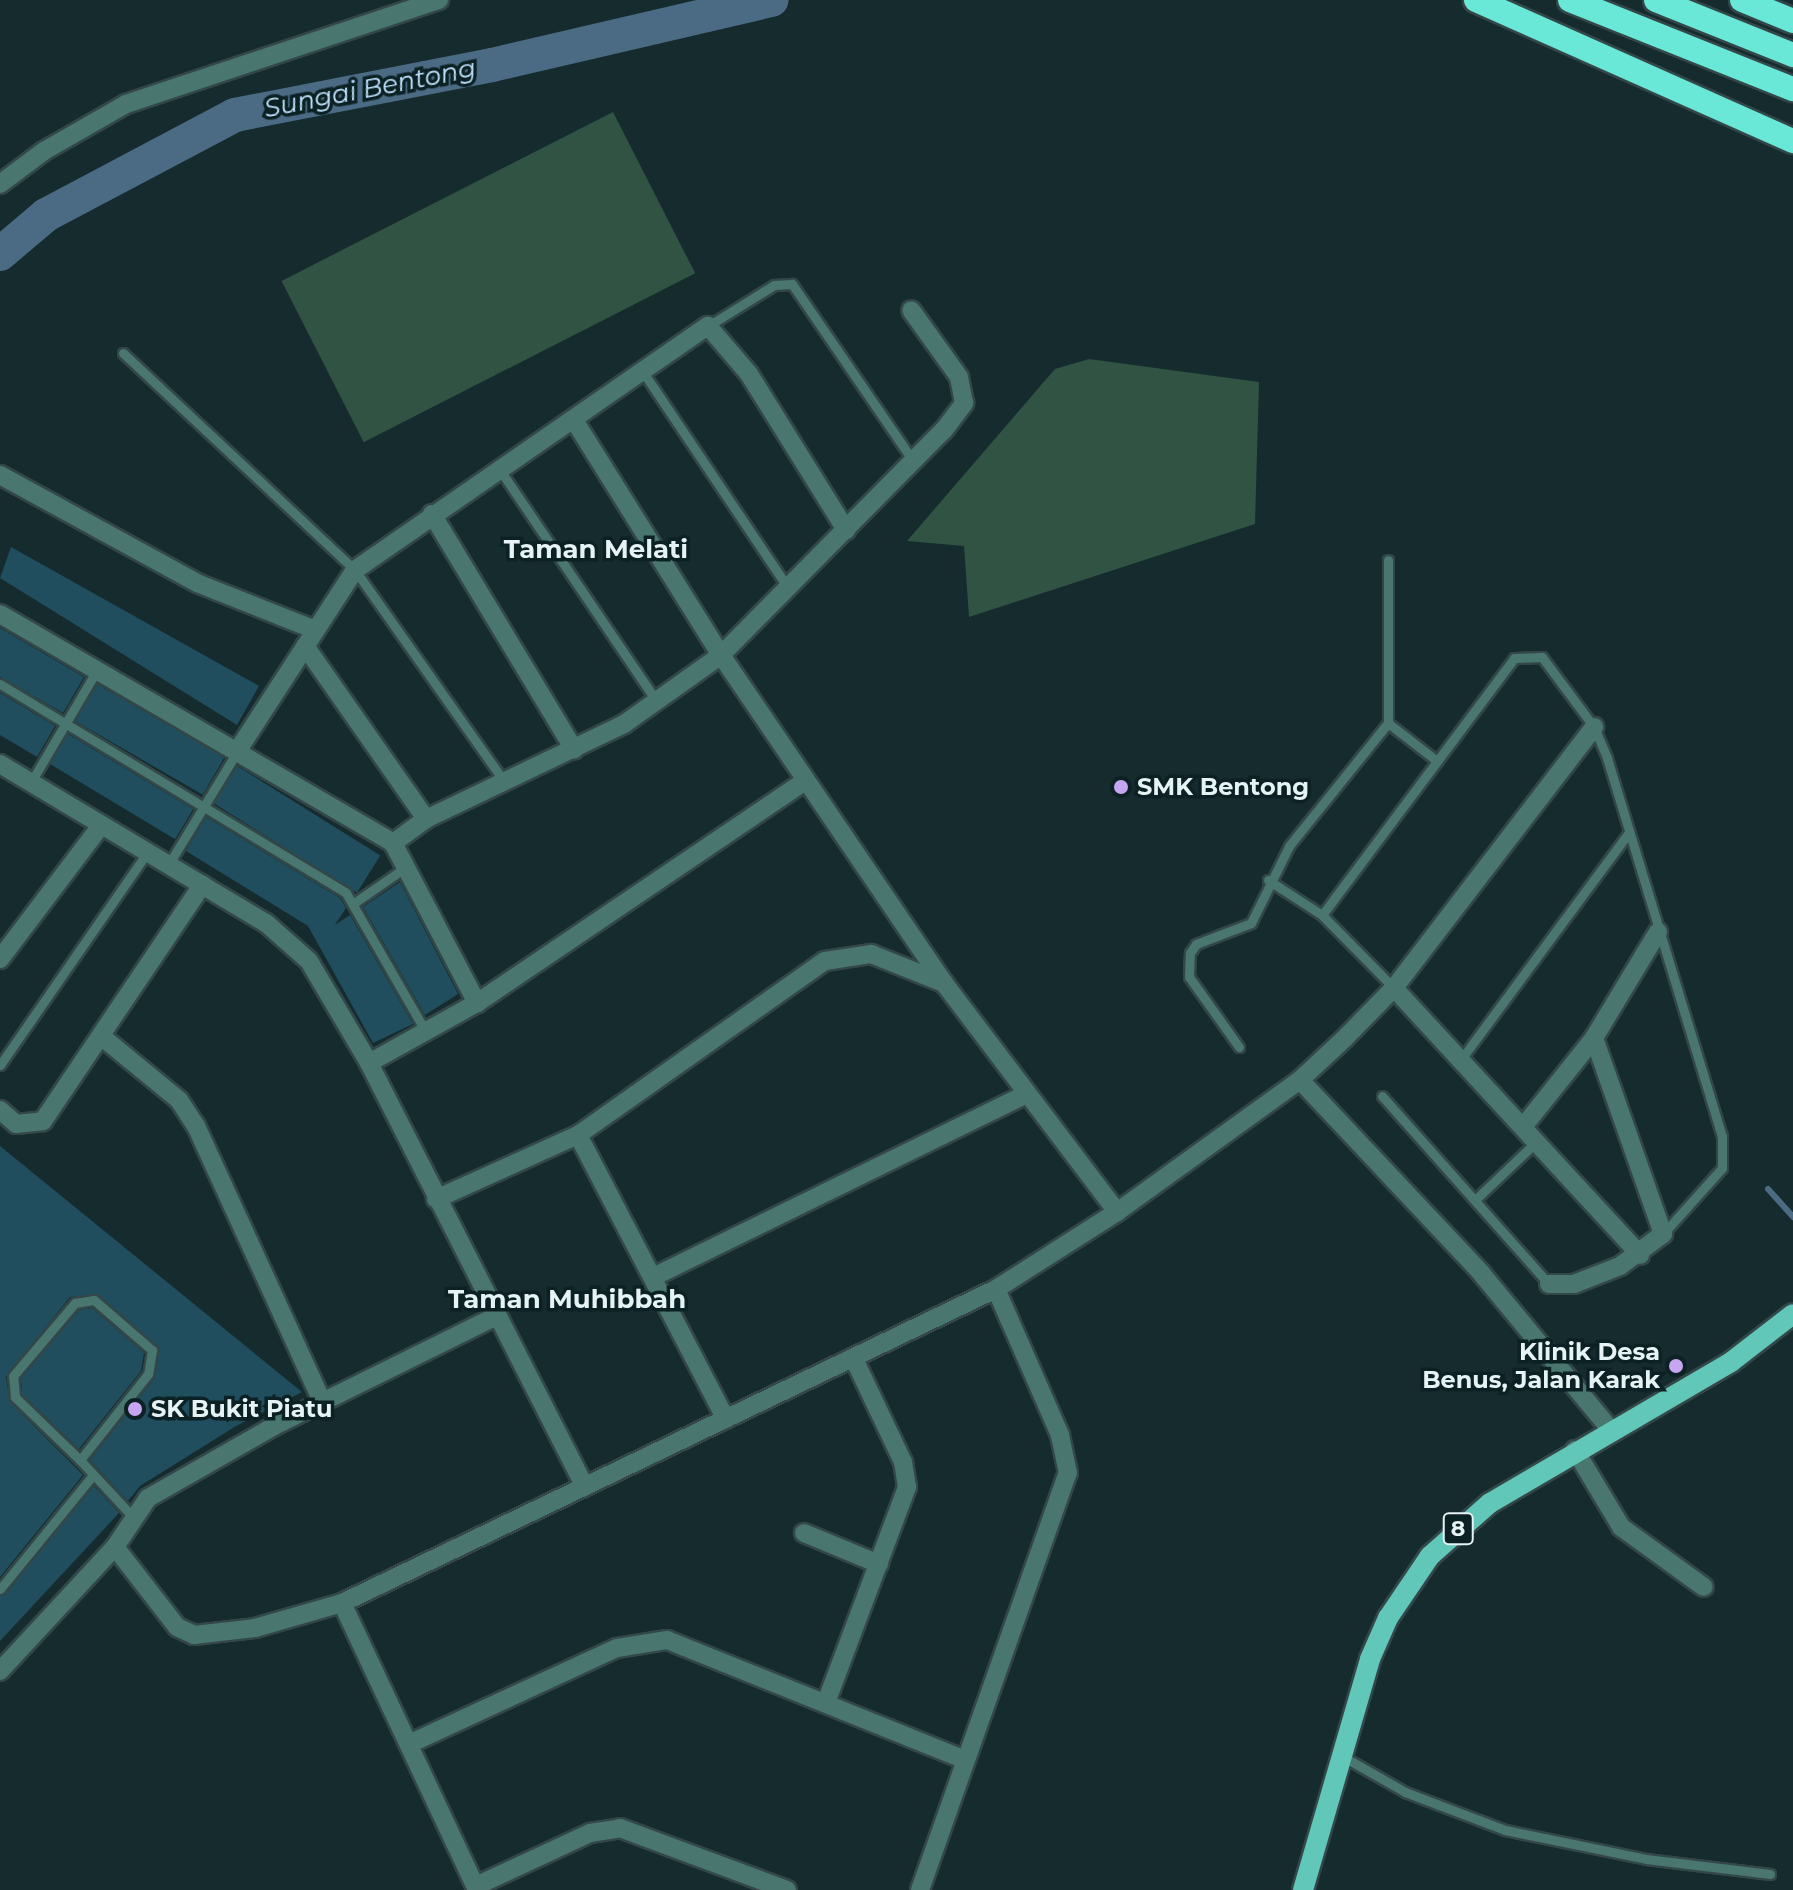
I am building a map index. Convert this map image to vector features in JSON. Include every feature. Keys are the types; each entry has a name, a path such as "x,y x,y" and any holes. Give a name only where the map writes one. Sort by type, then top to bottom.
{"highway":[{"path":"1476,0 1793,141"},
{"path":"1570,0 1793,89"},
{"path":"1656,0 1793,55"},
{"path":"1742,0 1793,21"}],"main road":[{"name":"8","path":"1303,1890 1339,1754 1388,1618 1430,1556 1490,1503 1610,1429 1731,1362 1793,1314"}],"street":[{"path":"0,184 44,151 126,104 439,0"},
{"path":"393,843 426,819 574,749 721,655 959,414 964,403 959,377 911,310"},
{"path":"238,750 355,570 708,326 749,374 846,530"},
{"path":"574,420 721,655 944,983 1024,1095 1117,1212"},
{"path":"0,475 197,583 310,638 426,819"},
{"path":"432,514 574,749"},
{"path":"0,614 393,843 477,1003"},
{"path":"115,1547 177,1627 194,1635 255,1628 342,1603 996,1289 1117,1212 1300,1080 1394,988 1594,727"},
{"path":"0,764 100,827 202,885 301,951 369,1063 584,1485"},
{"path":"369,1063 477,1003 806,780"},
{"path":"0,959 100,827"},
{"path":"0,1110 16,1124 43,1121 202,885"},
{"path":"1523,1127 1594,1038 1658,932"},
{"path":"436,1199 578,1135 825,961 871,954 944,983"},
{"path":"1394,988 1462,1058 1640,1255"},
{"path":"101,1036 179,1100 196,1126 323,1404"},
{"path":"1549,1284 1574,1284 1640,1255 1663,1234 1594,1038"},
{"path":"1300,1080 1481,1273 1610,1429"},
{"path":"653,1277 1024,1095"},
{"path":"578,1135 726,1419"},
{"path":"920,1890 965,1760 1019,1626 1068,1473 1060,1435 996,1289"},
{"path":"0,1671 115,1547 133,1517 174,1481 497,1316"},
{"path":"827,1700 903,1503 907,1475 854,1359"},
{"path":"1575,1450 1621,1527 1704,1587"},
{"path":"804,1533 879,1564"},
{"path":"342,1603 477,1888 590,1833 620,1828 787,1890"},
{"path":"409,1744 617,1648 648,1640 667,1640 827,1700 965,1760"}],"lane":[{"path":"708,326 774,285 792,284 912,459"},
{"path":"123,353 355,570 505,783"},
{"path":"643,372 787,586"},
{"path":"500,470 655,699"},
{"path":"1239,1047 1189,977 1190,953 1196,944 1251,923 1268,880 1388,723 1388,560"},
{"path":"1322,915 1520,654 1542,657 1594,727 1724,1155 1716,1179 1663,1234"},
{"path":"31,782 97,670"},
{"path":"0,684 335,884 354,903 426,1032"},
{"path":"1388,723 1437,761"},
{"path":"167,867 238,750"},
{"path":"1462,1058 1628,834"},
{"path":"0,1065 146,854"},
{"path":"354,903 406,867"},
{"path":"1268,880 1322,915 1394,988"},
{"path":"1382,1096 1477,1198 1549,1284"},
{"path":"1477,1198 1537,1141"},
{"path":"80,1460 148,1374 152,1361 146,1339 105,1305 85,1299 23,1358 13,1376 15,1397 133,1517"},
{"path":"0,1589 92,1476"},
{"path":"1339,1754 1405,1792 1505,1830 1646,1859 1770,1874"}],"green space":[{"path":"613,112 695,273 364,442 282,281"},
{"path":"1089,359 1259,382 1255,524 969,617 964,546 907,541 1055,369"}],"building":[{"path":"11,547 259,686 237,725 0,578"},
{"path":"0,628 84,677 63,713 0,677"},
{"path":"97,684 224,758 203,795 76,721"},
{"path":"0,693 55,726 37,757 0,735"},
{"path":"68,734 193,809 175,839 50,764"},
{"path":"237,766 380,856 357,893 214,803"},
{"path":"206,817 340,898 346,908 335,925 350,915 413,1024 373,1043 308,926 186,851"},
{"path":"400,882 458,994 425,1015 363,907"},
{"name":"SK Bukit Piatu","path":"0,1146 302,1392 236,1426 140,1486 128,1501 90,1460 154,1379 159,1348 98,1294 70,1297 6,1377 10,1402 83,1475 0,1577"},
{"path":"92,1308 144,1353 141,1371 79,1449 22,1394 21,1378 79,1310"},
{"path":"94,1486 119,1513 0,1641 0,1596"}],"waterway":[{"name":"Sungai Bentong","path":"0,254 46,215 235,115 492,65 772,0"},
{"path":"1768,1189 1793,1217"}],"place":[{"name":"SMK Bentong","path":"1121,787"},
{"name":"Klinik Desa Benus, Jalan Karak","path":"1676,1366"},
{"name":"SK Bukit Piatu","path":"135,1409"}],"district":[{"name":"Taman Melati","path":"596,550"},
{"name":"Taman Muhibbah","path":"567,1300"}]}
